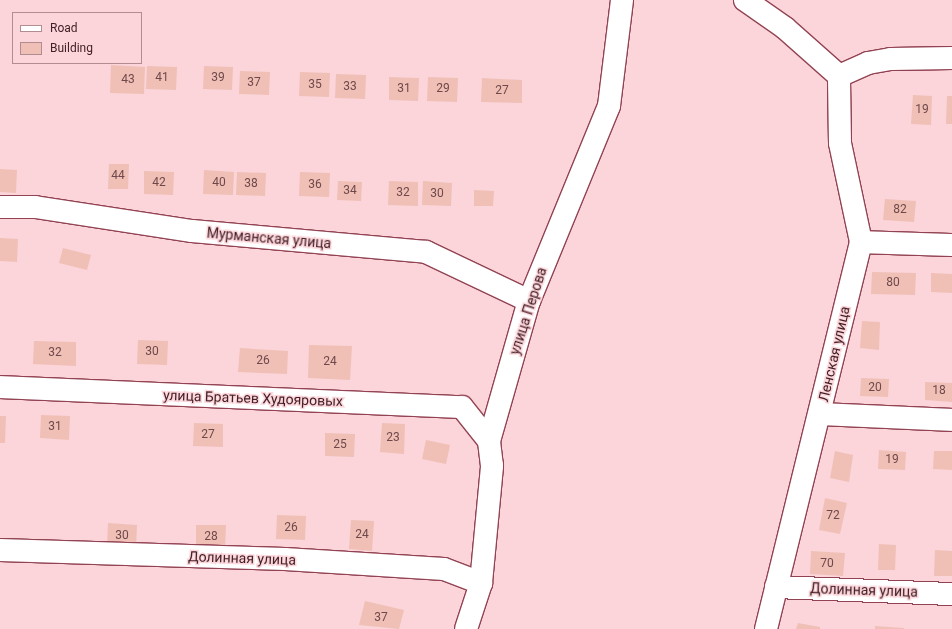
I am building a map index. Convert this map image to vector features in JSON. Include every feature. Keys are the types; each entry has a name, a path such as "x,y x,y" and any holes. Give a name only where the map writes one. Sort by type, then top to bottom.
{"street":[{"name":"улица Перова","path":"466,629 481,583 492,466 489,441 529,301 609,106 622,0"},
{"path":"745,0 785,28 839,76 868,63 891,59 952,58"},
{"name":"Ленская улица","path":"766,629 861,242 840,143 839,76"},
{"name":"Мурманская улица","path":"0,207 35,207 192,231 426,252 529,301"},
{"path":"861,242 952,245"},
{"name":"улица Братьев Худояровых","path":"0,387 462,407 489,441"},
{"path":"820,414 952,420"},
{"name":"Долинная улица","path":"0,550 285,559 436,569 481,583"},
{"name":"Долинная улица","path":"776,587 952,594"}],"building":[{"path":"111,65 145,67 144,94 110,93"},
{"path":"147,66 177,67 176,90 146,89"},
{"path":"204,66 233,67 232,90 203,89"},
{"path":"240,71 270,72 269,95 239,94"},
{"path":"300,72 330,73 329,97 299,96"},
{"path":"336,74 366,75 365,99 335,98"},
{"path":"389,77 419,78 418,101 389,100"},
{"path":"428,77 458,78 457,102 427,101"},
{"path":"482,78 522,80 522,103 481,102"},
{"path":"913,95 932,96 931,125 911,124"},
{"path":"947,96 952,96 952,124 946,124"},
{"path":"109,164 129,164 128,189 108,189"},
{"path":"0,169 17,170 16,193 0,192"},
{"path":"204,170 234,172 233,195 203,194"},
{"path":"144,171 174,172 173,195 144,194"},
{"path":"237,172 266,173 265,196 236,195"},
{"path":"300,172 330,173 329,197 299,196"},
{"path":"338,181 362,182 361,201 337,200"},
{"path":"389,181 418,182 418,206 388,205"},
{"path":"423,181 452,183 451,206 422,205"},
{"path":"474,190 494,191 493,206 474,206"},
{"path":"885,199 916,201 914,222 883,220"},
{"path":"0,238 18,239 17,262 0,261"},
{"path":"63,248 91,255 87,270 59,263"},
{"path":"872,272 916,273 915,295 871,294"},
{"path":"931,273 952,274 952,293 931,292"},
{"path":"862,321 880,322 879,350 860,348"},
{"path":"138,340 168,341 167,365 137,364"},
{"path":"34,341 76,342 76,366 33,364"},
{"path":"309,345 352,346 350,380 308,378"},
{"path":"240,348 288,351 287,374 238,372"},
{"path":"861,378 889,379 888,397 860,396"},
{"path":"925,382 952,383 952,402 925,400"},
{"path":"41,415 70,416 69,440 40,438"},
{"path":"0,416 6,416 5,443 0,443"},
{"path":"194,423 223,424 223,447 193,446"},
{"path":"382,423 405,424 404,454 380,452"},
{"path":"325,433 355,434 354,457 325,456"},
{"path":"426,440 450,445 446,464 422,459"},
{"path":"879,450 906,452 905,470 878,469"},
{"path":"835,451 853,455 849,482 830,478"},
{"path":"934,451 952,451 952,470 933,469"},
{"path":"825,498 847,503 840,534 819,530"},
{"path":"277,515 306,516 305,540 276,539"},
{"path":"351,520 374,521 372,551 349,549"},
{"path":"108,523 137,525 136,548 107,547"},
{"path":"196,525 226,525 225,549 196,548"},
{"path":"879,544 896,545 895,570 878,570"},
{"path":"935,550 952,551 952,576 934,576"},
{"path":"811,551 845,553 843,576 810,574"},
{"path":"365,601 404,610 399,629 359,625"},
{"path":"798,623 820,627 820,629 796,629"},
{"path":"875,626 904,628 904,629 875,629"}]}
